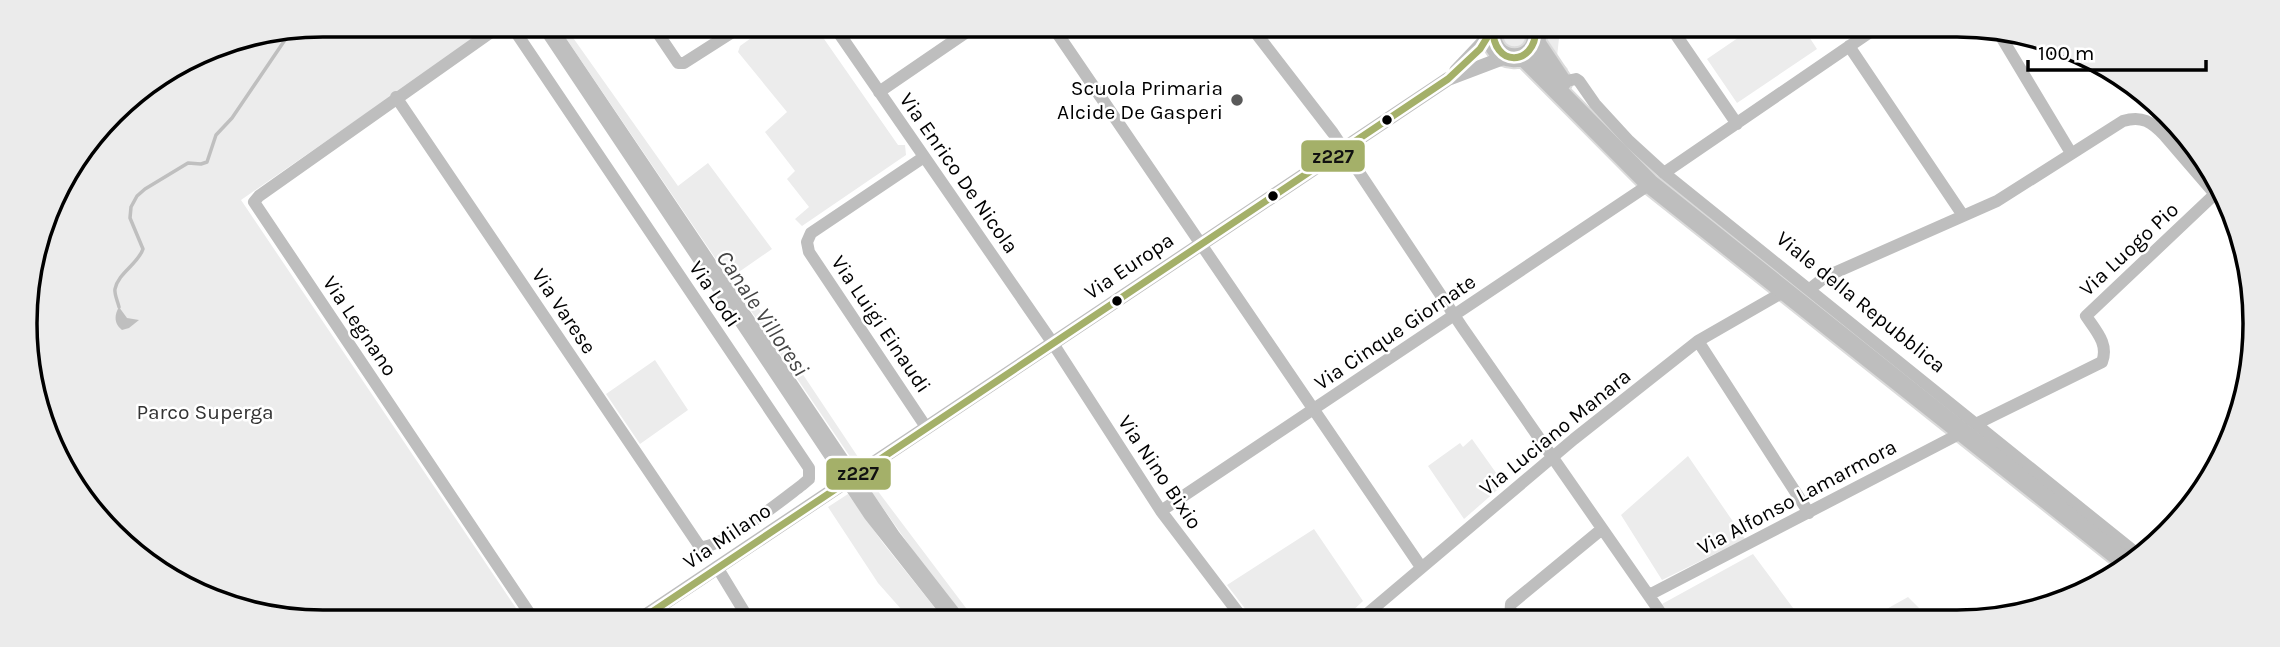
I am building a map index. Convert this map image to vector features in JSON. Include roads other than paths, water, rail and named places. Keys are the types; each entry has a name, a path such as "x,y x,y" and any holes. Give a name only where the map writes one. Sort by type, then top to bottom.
{"main road":[{"path":"1493,37 1495,47 1525,46"},
{"name":"Viale della Repubblica","path":"1525,46 1562,82 1612,146"},
{"name":"Viale della Repubblica","path":"1525,46 1612,146 1657,179 1785,291 1969,428 2121,558"}],"street":[{"path":"396,97 484,37"},
{"name":"Via Lodi","path":"519,37 809,468 809,479 802,485 719,543 700,547"},
{"path":"660,37 678,63 684,63 725,37"},
{"name":"Via Enrico De Nicola","path":"842,37 1052,342"},
{"path":"880,92 960,37"},
{"path":"1060,37 1421,567"},
{"path":"1259,37 1344,148 1454,314 1659,610"},
{"name":"Via Europa","path":"1448,79 1486,37"},
{"path":"1677,37 1737,124"},
{"name":"Via Cinque Giornate","path":"1161,511 1657,179 1862,37"},
{"path":"2003,41 2071,153"},
{"name":"Via Europa","path":"835,488 1448,79 1525,46"},
{"path":"1849,46 1962,215"},
{"name":"Viale della Repubblica","path":"1562,82 1576,79 1579,81 1657,179 1810,289 1969,428 2132,550"},
{"name":"Via Varese","path":"396,97 700,547"},
{"name":"Via Legnano","path":"396,97 254,202 527,610"},
{"path":"1810,289 1825,276 1997,201 2104,131 2129,119 2150,121 2170,132 2197,168"},
{"name":"Via Luigi Einaudi","path":"924,157 811,233 807,242 809,252 926,427"},
{"name":"Via Luogo Pio","path":"1969,428 2102,362 2105,349 2086,316 2215,200"},
{"name":"Via Luciano Manara","path":"1371,610 1552,457 1698,341 1785,291"},
{"path":"1698,341 1809,513"},
{"name":"Via Nino Bixio","path":"1052,342 1161,511 1235,610"},
{"name":"Via Alfonso Lamarmora","path":"1649,595 1969,428"},
{"name":"Via Milano","path":"654,610 835,488"},
{"path":"1511,610 1511,604 1602,529"},
{"path":"717,568 743,610"}],"waterway":[{"path":"119,307 115,291 117,283 143,249 130,218 131,207 137,196 188,163 207,162 216,135 232,118 286,39"}],"place":[{"name":"Scuola Primaria Alcide De Gasperi","path":"1237,100"}],"water label":[{"name":"Canale Villoresi","path":"763,313"}],"park label":[{"name":"Parco Superga","path":"205,412"}]}
